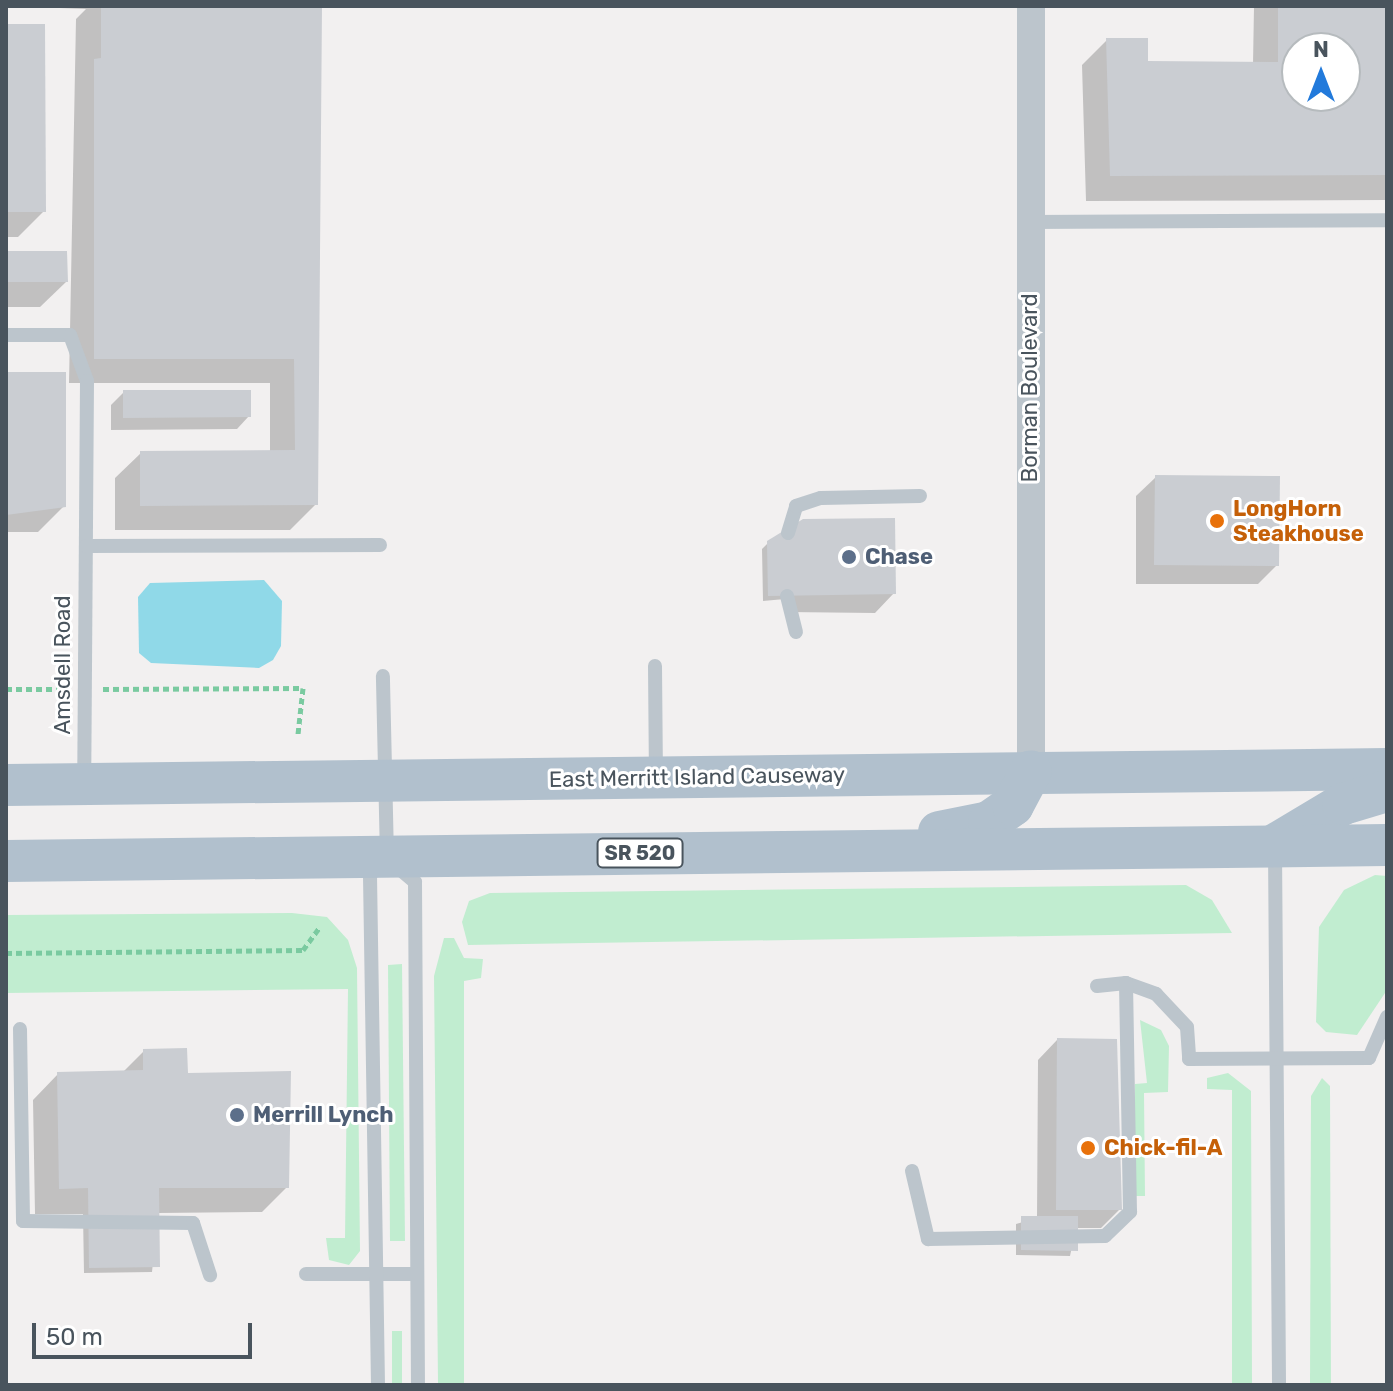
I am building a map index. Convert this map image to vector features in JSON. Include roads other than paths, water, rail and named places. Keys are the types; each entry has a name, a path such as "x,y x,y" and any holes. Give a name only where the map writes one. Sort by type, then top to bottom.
{"main road":[{"name":"East Merritt Island Causeway","path":"6,785 386,783 1031,771 1387,769"},
{"path":"840,850 989,822 1013,805 1031,771"},
{"path":"1275,845 1343,804 1387,791"},
{"name":"SR 520","path":"6,861 1387,845"}],"street":[{"name":"Borman Boulevard","path":"1031,6 1031,771"}],"lane":[{"path":"1029,222 1387,220"},
{"name":"Amsdell Road","path":"6,335 70,335 87,381 84,785"},
{"path":"788,533 796,506 821,498 920,496"},
{"path":"86,546 380,545"},
{"path":"787,596 796,632"},
{"path":"655,666 656,778"},
{"path":"378,1385 370,875 387,857 383,676"},
{"path":"1275,845 1279,1060 1279,1385"},
{"path":"387,857 415,882 418,1385"},
{"path":"912,1171 928,1239 1105,1236 1130,1212 1126,983"},
{"path":"1097,986 1126,983 1172,1008 1187,1027 1189,1059 1369,1058 1387,1017"},
{"path":"20,1029 23,1221 193,1223 210,1275"},
{"path":"306,1274 417,1274"}],"water":[{"path":"264,580 282,601 281,646 273,660 259,668 151,663 139,653 138,597 150,583"}],"place":[{"name":"LongHorn Steakhouse","path":"1217,521"},
{"name":"Chase","path":"849,557"},
{"name":"Merrill Lynch","path":"237,1115"},
{"name":"Chick-fil-A","path":"1088,1148"}]}
